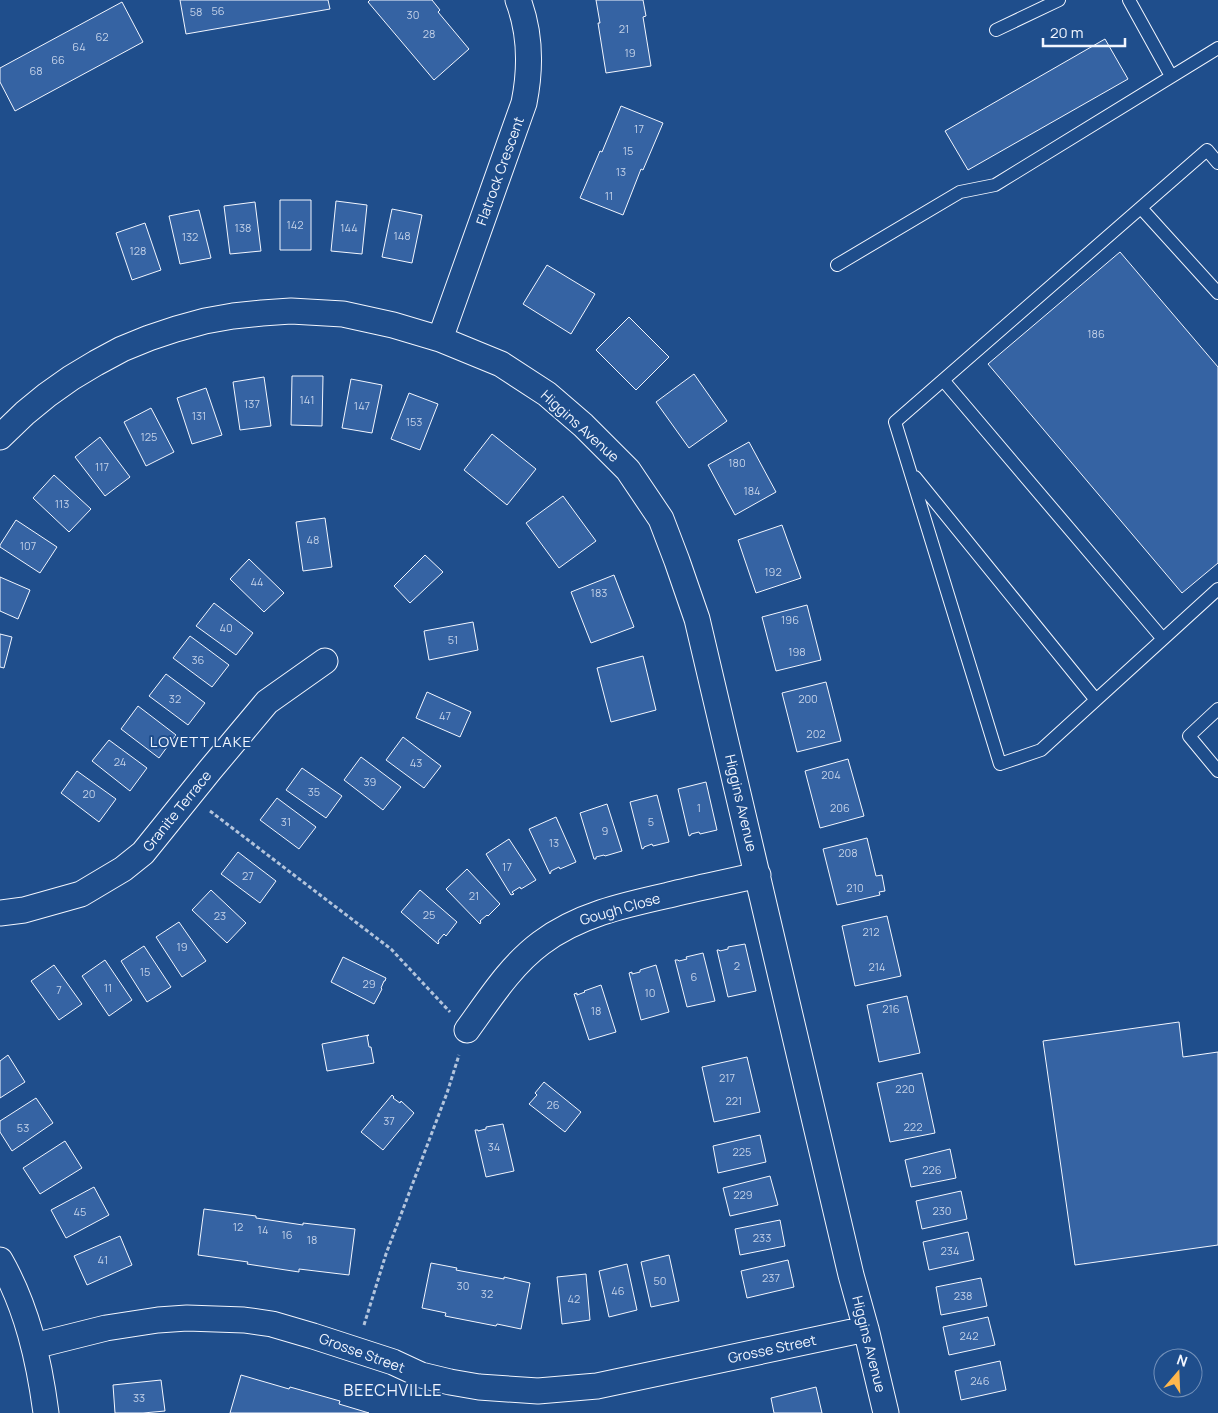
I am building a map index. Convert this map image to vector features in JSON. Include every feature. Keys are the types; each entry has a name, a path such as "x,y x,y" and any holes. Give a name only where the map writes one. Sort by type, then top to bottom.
{"street":[{"name":"Flatrock Crescent","path":"440,338 524,103 528,84 529,47 518,0"},
{"name":"Higgins Avenue","path":"0,437 47,395 96,363 149,338 205,321 262,312 291,311 343,314 393,325 440,338 501,364 547,394 583,425 628,470 661,519 697,619 851,1275 886,1413"},
{"name":"Granite Terrace","path":"0,913 24,910 81,894 123,869 143,854 189,795 267,702 325,661"},
{"name":"Gough Close","path":"467,1030 517,965 540,944 568,925 605,910 758,875"},
{"path":"0,1260 13,1286 34,1346 46,1413"},
{"name":"Grosse Street","path":"34,1346 75,1335 130,1324 187,1318 215,1318 272,1324 357,1349 393,1362 421,1375 450,1382 508,1390 538,1390 568,1389 607,1384 866,1329"}],"lane":[{"path":"996,30 1059,0"},
{"path":"1129,0 1171,76"},
{"path":"837,265 960,192 995,185 1218,48"},
{"path":"1218,162 1207,150 895,422 1000,764 1041,750 1218,589"},
{"path":"1141,208 1218,293"},
{"path":"943,380 1163,639"},
{"path":"910,471 1096,700"},
{"path":"1218,709 1188,736 1218,771"}],"path":[{"path":"189,795 391,949 467,1030 447,1093 386,1254 357,1349"}],"building":[{"path":"180,0 328,0 330,9 186,34"},
{"path":"370,0 432,0 440,10 438,12 469,49 434,80 368,2"},
{"path":"596,0 643,0 646,16 643,17 651,66 606,73"},
{"path":"122,2 143,42 15,111 0,82 0,68"},
{"path":"1105,39 1128,79 968,170 945,131"},
{"path":"621,106 663,123 643,170 641,169 623,215 580,198"},
{"path":"280,200 311,200 311,250 280,250"},
{"path":"336,201 367,205 362,254 331,251"},
{"path":"255,202 261,251 230,254 224,206"},
{"path":"392,209 422,215 412,263 382,257"},
{"path":"199,210 211,258 180,264 169,216"},
{"path":"145,223 161,270 132,280 116,233"},
{"path":"1120,252 1218,367 1218,563 1182,593 988,364"},
{"path":"547,265 595,294 571,334 523,304"},
{"path":"629,317 669,357 636,390 596,350"},
{"path":"694,374 727,421 689,448 656,402"},
{"path":"292,376 323,376 322,426 291,425"},
{"path":"264,377 271,426 240,430 233,382"},
{"path":"351,379 382,385 372,433 342,428"},
{"path":"206,388 222,435 192,444 177,398"},
{"path":"409,393 438,404 420,450 391,439"},
{"path":"151,408 174,452 146,466 124,422"},
{"path":"492,434 536,469 507,505 464,470"},
{"path":"100,437 130,477 105,496 75,457"},
{"path":"749,442 776,492 735,515 708,465"},
{"path":"54,475 91,509 69,532 33,498"},
{"path":"563,496 596,541 559,568 526,523"},
{"path":"325,518 332,567 303,571 296,522"},
{"path":"16,520 57,547 40,573 0,547"},
{"path":"782,525 801,578 756,593 738,540"},
{"path":"425,555 443,572 410,603 394,586"},
{"path":"249,559 284,593 264,612 230,579"},
{"path":"614,575 634,627 591,643 571,592"},
{"path":"0,577 30,590 18,619 0,611"},
{"path":"214,603 253,633 236,655 196,626"},
{"path":"807,605 821,660 776,671 762,617"},
{"path":"473,622 478,650 429,660 424,631"},
{"path":"0,634 12,637 4,668 0,667"},
{"path":"190,636 229,665 212,687 173,658"},
{"path":"643,656 656,710 611,722 597,668"},
{"path":"166,674 205,703 188,725 149,696"},
{"path":"826,682 841,741 797,752 782,693"},
{"path":"427,692 471,712 460,737 416,718"},
{"path":"138,706 176,735 159,758 121,729"},
{"path":"403,737 441,766 424,788 386,760"},
{"path":"109,740 147,768 130,791 92,761"},
{"path":"361,757 401,787 383,810 344,780"},
{"path":"848,759 864,816 820,828 805,771"},
{"path":"302,768 342,796 326,818 286,790"},
{"path":"77,771 116,799 99,822 61,793"},
{"path":"706,782 717,830 700,834 699,832 689,836 678,789"},
{"path":"657,795 669,842 653,846 652,844 642,849 630,802"},
{"path":"277,798 316,827 299,849 260,820"},
{"path":"607,804 622,851 594,859 580,813"},
{"path":"556,817 576,862 560,869 559,867 551,871 550,874 529,829"},
{"path":"867,838 876,876 882,875 885,891 879,892 880,895 837,905 823,849"},
{"path":"509,839 536,880 521,889 520,887 512,892 514,894 511,895 486,854"},
{"path":"238,852 276,881 260,903 221,874"},
{"path":"467,869 500,904 480,921 480,924 446,889"},
{"path":"211,890 246,923 227,943 192,910"},
{"path":"420,890 457,922 446,936 444,934 438,941 438,944 401,912"},
{"path":"887,916 901,976 855,986 842,926"},
{"path":"179,922 206,961 182,977 156,937"},
{"path":"745,944 756,991 728,997 717,950 720,951 728,949 728,947"},
{"path":"144,946 171,987 147,1002 121,961"},
{"path":"703,953 715,1001 687,1007 675,960 687,959 686,957"},
{"path":"343,957 386,978 374,1004 331,982"},
{"path":"105,960 132,1000 109,1016 82,976"},
{"path":"54,965 82,1004 59,1020 31,981"},
{"path":"656,965 669,1012 641,1020 629,973 640,972 640,970"},
{"path":"601,985 616,1032 589,1040 574,994 577,993 577,995"},
{"path":"907,996 920,1053 879,1062 867,1005"},
{"path":"1179,1022 1183,1057 1218,1052 1218,1245 1075,1265 1043,1041"},
{"path":"369,1035 367,1036 374,1063 327,1071 322,1044"},
{"path":"8,1055 25,1082 0,1098 0,1061"},
{"path":"747,1057 760,1112 714,1122 702,1067"},
{"path":"922,1073 935,1133 890,1142 877,1083"},
{"path":"544,1082 581,1112 565,1132 529,1104 537,1095 535,1093"},
{"path":"392,1095 393,1098 400,1103 401,1101 414,1113 383,1150 361,1132"},
{"path":"36,1098 53,1123 12,1151 0,1132 0,1121"},
{"path":"503,1124 514,1171 486,1177 475,1130 478,1131 486,1129 486,1127"},
{"path":"760,1135 766,1162 718,1173 713,1146"},
{"path":"65,1141 82,1168 40,1194 23,1168"},
{"path":"950,1149 956,1178 911,1187 905,1160"},
{"path":"770,1176 778,1205 730,1216 723,1188"},
{"path":"94,1187 109,1215 66,1238 51,1210"},
{"path":"961,1191 967,1219 922,1229 916,1201"},
{"path":"204,1209 303,1225 303,1223 355,1229 349,1275 299,1269 299,1272 198,1255"},
{"path":"780,1220 785,1246 740,1255 735,1229"},
{"path":"968,1232 974,1260 929,1270 923,1242"},
{"path":"120,1236 132,1265 87,1285 74,1256"},
{"path":"669,1255 679,1301 651,1307 641,1262"},
{"path":"788,1260 794,1287 747,1298 741,1271"},
{"path":"431,1263 457,1268 456,1270 530,1283 521,1329 445,1316 446,1313 422,1308"},
{"path":"627,1264 637,1310 609,1317 599,1271"},
{"path":"586,1274 590,1320 562,1324 557,1277"},
{"path":"981,1278 987,1306 941,1315 936,1287"},
{"path":"988,1317 995,1345 949,1355 943,1327"},
{"path":"1000,1361 1006,1390 961,1400 955,1371"},
{"path":"241,1375 340,1401 339,1404 369,1413 230,1413"},
{"path":"161,1380 165,1411 115,1413 113,1385"},
{"path":"816,1387 822,1413 774,1413 771,1398"}],"district":[{"name":"LOVETT LAKE","path":"201,742"},
{"name":"BEECHVILLE","path":"393,1390"}]}
